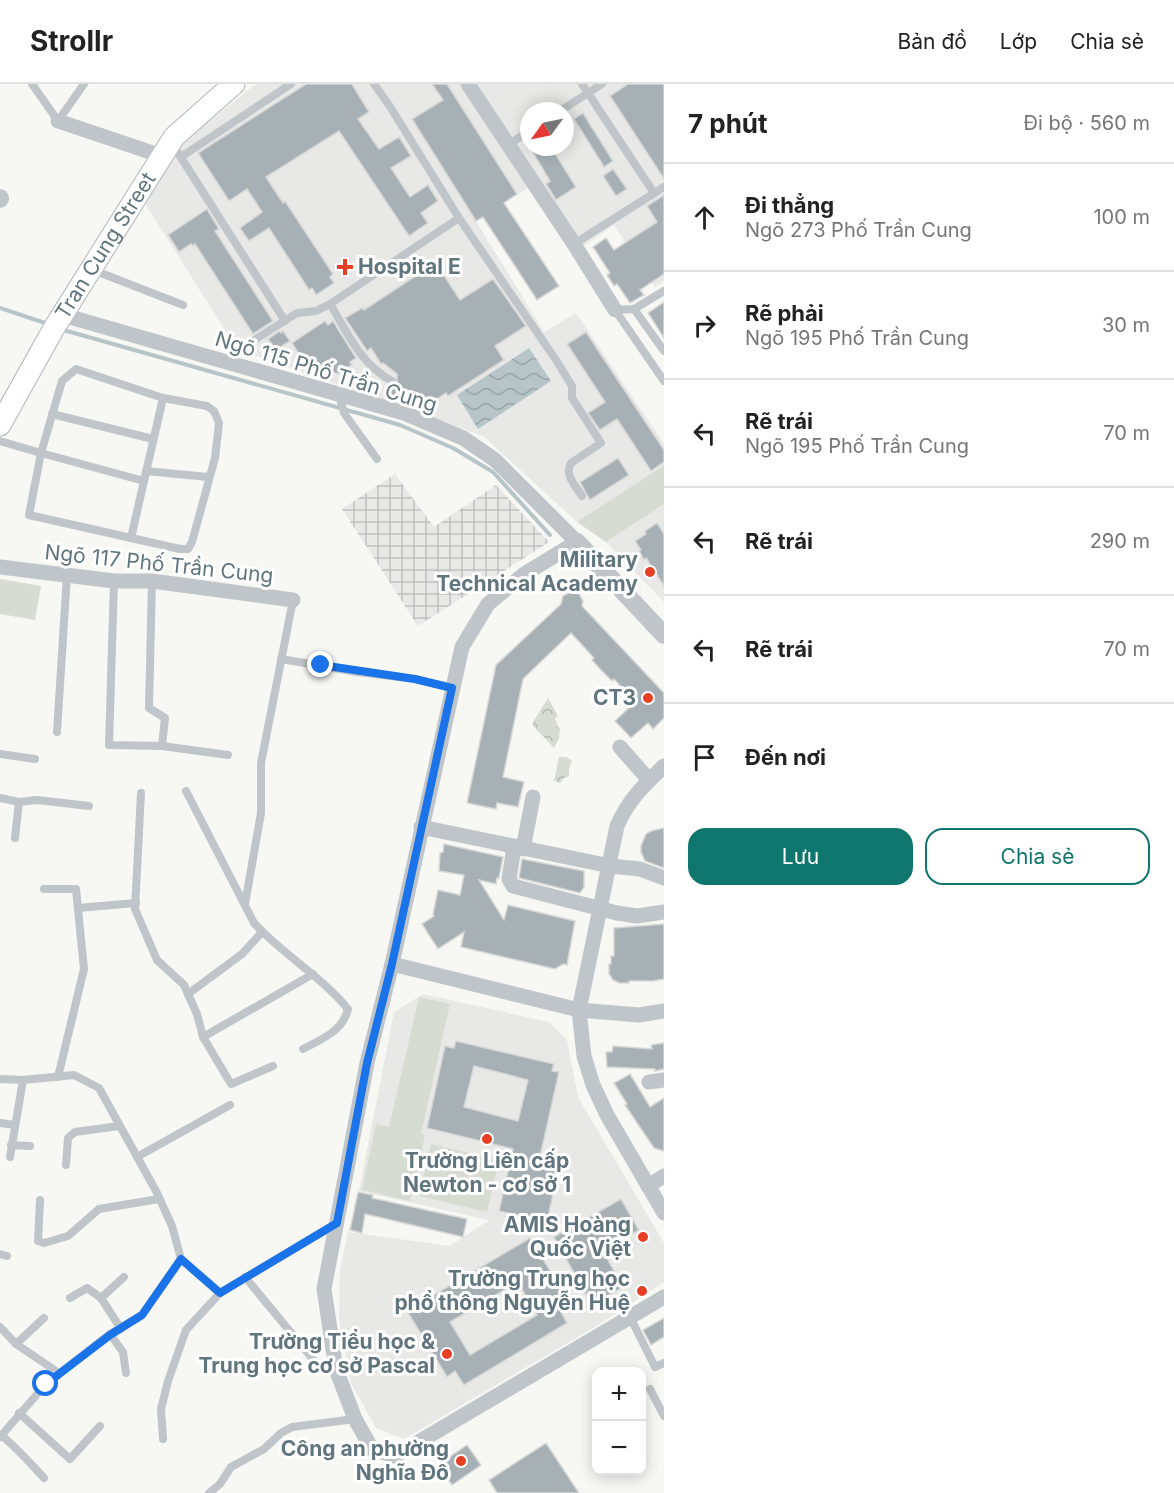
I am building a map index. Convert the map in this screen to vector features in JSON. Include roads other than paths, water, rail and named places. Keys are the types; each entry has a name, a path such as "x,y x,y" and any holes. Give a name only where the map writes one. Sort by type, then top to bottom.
{"main road":[{"name":"Tran Cung Street","path":"2,415 59,320 171,152 215,91 234,84"}],"street":[{"path":"468,84 615,310"},
{"path":"58,121 171,152"},
{"name":"Ngõ 115 Phố Trần Cung","path":"59,320 342,404 404,413 463,438 495,460 577,542"},
{"path":"664,635 577,542 524,575 488,604 462,647 392,964 367,1063 324,1289 336,1369 355,1419 372,1449 395,1456 664,1297"},
{"name":"Ngõ 117 Phố Trần Cung","path":"0,567 114,581 152,581 293,600"},
{"path":"620,747 649,780"},
{"path":"664,766 638,791 626,807 617,826 579,1010 584,1056 592,1085 664,1213"},
{"path":"533,797 509,879 513,886 617,913 637,916 664,912"},
{"path":"421,827 610,866 640,869 664,878"},
{"path":"392,964 579,1010 639,1015 664,1011"},
{"path":"648,1186 664,1176"}],"lane":[{"path":"32,84 58,121 84,84"},
{"path":"285,321 171,152 291,84"},
{"path":"374,84 459,218 572,386 572,398 601,443 571,463 568,468 569,475 582,496"},
{"path":"582,84 654,193"},
{"path":"574,102 602,84"},
{"path":"508,144 520,137"},
{"path":"574,244 664,187"},
{"path":"253,341 297,313 316,311 330,304 459,218"},
{"path":"92,269 183,304"},
{"path":"615,310 634,309 664,291"},
{"path":"330,304 366,363 377,373 392,381"},
{"path":"634,309 664,351"},
{"path":"615,310 664,381"},
{"path":"76,369 163,398 207,406 214,411 219,423 215,458 192,542 188,549 29,515 41,453 52,414 62,381 76,369"},
{"path":"131,538 163,398"},
{"path":"342,404 377,459"},
{"path":"52,414 153,439"},
{"path":"0,441 144,481"},
{"path":"146,471 208,477"},
{"path":"57,732 67,575"},
{"path":"114,581 109,745 162,746 228,755"},
{"path":"152,581 149,708 165,718 162,746"},
{"name":"Ngõ 117 Phố Trần Cung","path":"245,904 261,813 261,763 293,600"},
{"path":"281,659 415,679 452,688"},
{"path":"0,754 35,759"},
{"path":"186,791 254,923 313,974 348,1009 345,1021 332,1033 303,1049"},
{"path":"141,793 135,909 157,960 184,985 203,1037 231,1084 273,1065"},
{"path":"0,798 19,802 38,800 89,807"},
{"path":"15,838 19,802"},
{"path":"44,889 76,889 84,969 58,1077"},
{"path":"78,908 136,903"},
{"path":"188,994 242,954 262,932"},
{"path":"203,1037 313,974"},
{"path":"0,1079 23,1080 74,1076 99,1088 159,1198 172,1227 181,1259 220,1293"},
{"path":"10,1157 23,1080"},
{"path":"137,1157 230,1105"},
{"path":"0,1123 15,1125"},
{"path":"66,1165 68,1138 75,1132 119,1126"},
{"path":"11,1145 30,1146"},
{"path":"40,1200 38,1241 44,1243 68,1236 99,1209 159,1198"},
{"path":"163,1439 161,1409 186,1330 220,1293 337,1223"},
{"path":"44,1478 19,1449 1,1436 19,1413 59,1373 110,1335 142,1315 181,1259"},
{"path":"101,1298 124,1277"},
{"path":"245,1277 316,1363 336,1369"},
{"path":"70,1298 87,1287 101,1298 121,1329"},
{"path":"630,1317 655,1367 664,1363"},
{"path":"16,1344 44,1318"},
{"path":"0,1327 16,1344 59,1373"},
{"path":"110,1335 123,1352 126,1373"},
{"path":"650,1389 664,1416"},
{"path":"19,1413 70,1459 100,1426"},
{"path":"209,1493 220,1484 231,1467 264,1449 281,1433 292,1427 355,1419"}],"water":[{"path":"529,348 551,381 478,429 457,395"}],"waterway":[{"path":"0,308 48,324"},
{"path":"60,329 400,425 453,448 493,472 550,535"}],"place":[{"name":"Hospital E","path":"345,267"},
{"name":"Military Technical Academy","path":"650,572"},
{"name":"CT3","path":"648,698"},
{"name":"Trường Liên cấp Newton - cơ sở 1","path":"487,1139"},
{"name":"AMIS Hoàng Quốc Việt","path":"643,1237"},
{"name":"Trường Trung học phổ thông Nguyễn Huệ","path":"642,1291"},
{"name":"Trường Tiểu học & Trung học cơ sở Pascal","path":"447,1354"},
{"name":"Công an phường Nghĩa Đô","path":"461,1461"}]}
